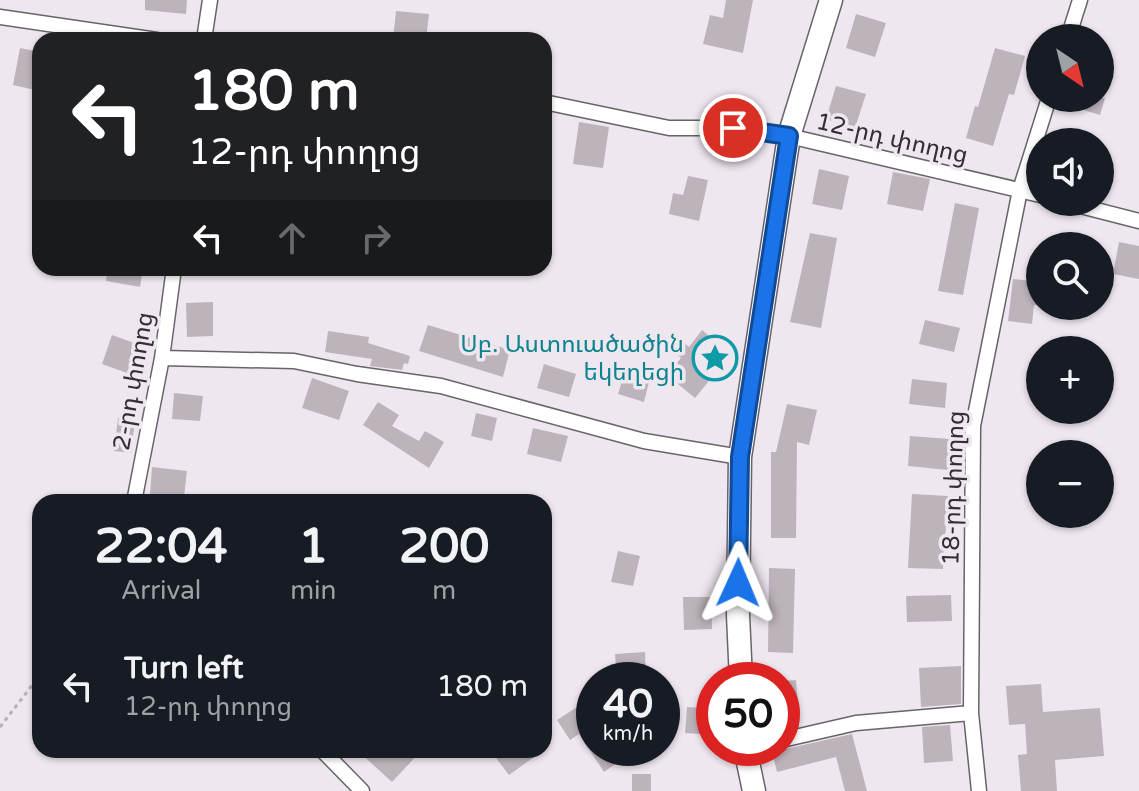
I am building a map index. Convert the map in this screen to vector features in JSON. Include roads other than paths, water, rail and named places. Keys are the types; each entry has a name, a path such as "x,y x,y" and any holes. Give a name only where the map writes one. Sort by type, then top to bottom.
{"main road":[{"path":"740,662 740,457 789,136 831,0"},
{"path":"749,766 754,791"}],"street":[{"path":"205,32 210,0"},
{"path":"1072,24 1080,0"},
{"path":"0,17 102,32"},
{"name":"12-րդ փողոց","path":"552,104 669,128 733,128 789,136 1026,192"},
{"name":"18-րդ փողոց","path":"979,791 971,713 973,426 1020,190 1045,112"},
{"path":"1114,215 1139,221"},
{"name":"2-րդ փողոց","path":"136,494 162,358 173,276"},
{"path":"162,358 294,361 441,386 644,441 740,457"},
{"path":"800,736 856,723 971,713"},
{"path":"330,758 362,791"}],"place":[{"name":"Սբ. Աստուածածին եկեղեցի","path":"715,358"}]}
